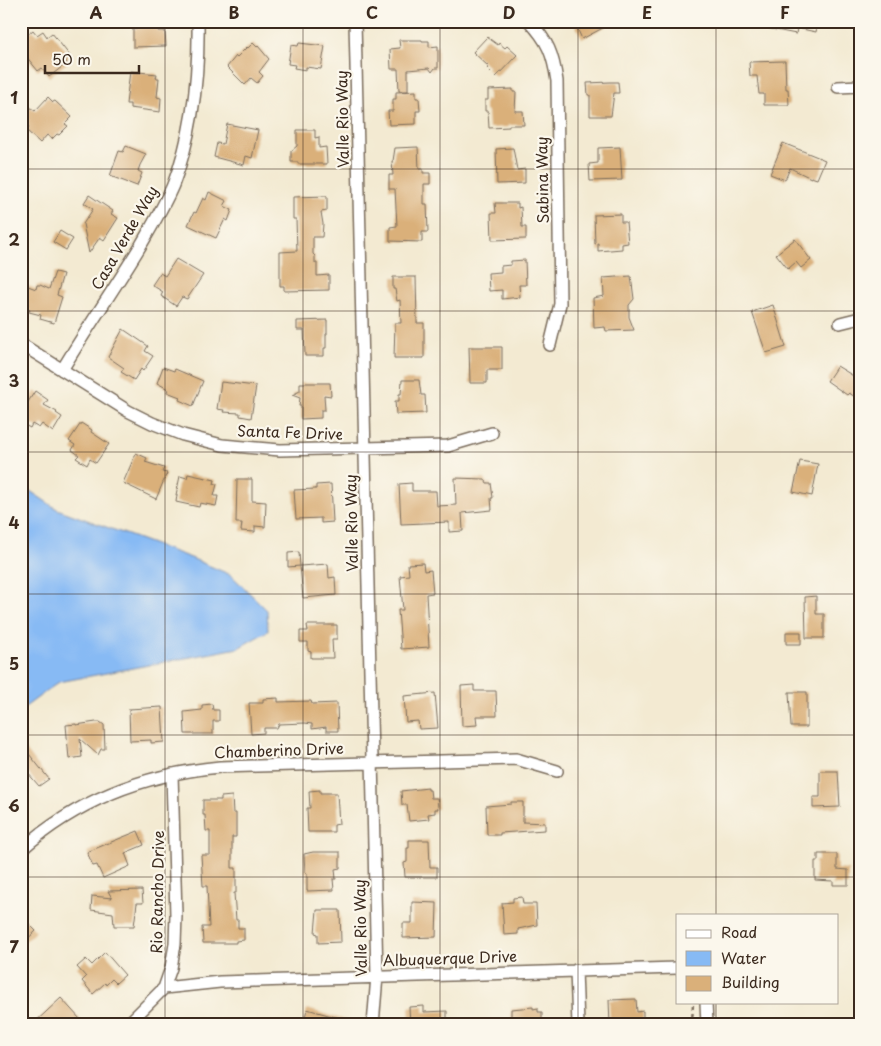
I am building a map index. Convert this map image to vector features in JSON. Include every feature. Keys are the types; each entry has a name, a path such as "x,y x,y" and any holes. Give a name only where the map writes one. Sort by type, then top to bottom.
{"street":[{"name":"Casa Verde Way","path":"62,370 129,265 159,214 172,186 183,157 192,116 197,72 198,21"},
{"name":"Valle Rio Way","path":"356,21 377,976 373,1025"},
{"name":"Sabina Way","path":"529,21 541,33 550,48 557,81 560,304 550,345"},
{"path":"838,87 860,86"},
{"path":"840,323 860,318"},
{"name":"Santa Fe Drive","path":"21,344 128,412 183,435 222,445 280,450 448,446 492,433"},
{"name":"Chamberino Drive","path":"21,850 54,823 90,802 148,780 172,774 220,767 516,758 557,771"},
{"name":"Rio Rancho Drive","path":"127,1025 164,988 172,968 176,915 172,774"},
{"name":"Albuquerque Drive","path":"164,988 220,982 676,968"},
{"path":"576,970 578,1025"},
{"path":"706,1004 707,1025"}],"path":[{"path":"692,1025 693,1004"}],"water":[{"path":"21,485 57,509 191,558 231,575 267,610 268,631 238,648 59,682 21,710"}],"building":[{"path":"136,21 157,21 158,31 165,31 166,46 133,47 133,29 136,29"},
{"path":"576,21 616,21 582,39 576,26 578,25"},
{"path":"756,21 818,21 816,32 797,28 796,34 756,26"},
{"path":"21,28 27,35 33,30 37,35 43,31 47,37 52,33 70,56 65,60 67,63 49,77 42,68 38,71 21,50"},
{"path":"487,37 498,45 499,43 505,48 507,46 517,55 496,77 487,68 489,67 473,52"},
{"path":"399,40 429,41 429,47 438,46 438,68 435,68 432,72 429,68 408,70 408,91 399,91 398,69 391,69 390,49 400,48"},
{"path":"253,43 269,59 259,72 263,76 257,83 251,78 245,85 227,67 236,56"},
{"path":"299,43 325,46 321,69 306,67 306,70 294,68 295,65 288,64 291,45 298,46"},
{"path":"785,61 786,89 788,89 789,105 764,105 764,94 759,94 757,76 750,76 749,62"},
{"path":"130,71 157,74 156,78 159,78 157,97 161,98 160,112 130,108 130,104 126,104"},
{"path":"618,82 619,93 614,93 611,116 590,116 590,95 588,95 587,83"},
{"path":"513,89 513,92 516,92 515,111 523,111 524,125 489,128 488,111 485,111 485,100 488,100 488,90"},
{"path":"416,91 416,98 419,98 420,111 416,111 416,124 389,125 388,111 393,111 393,99 396,99 396,92"},
{"path":"48,97 72,117 65,124 68,126 59,135 57,134 52,139 47,135 40,143 26,130 29,127 21,120 21,117 30,107 35,111"},
{"path":"227,124 258,130 252,158 246,156 244,165 214,157 217,143 223,144"},
{"path":"297,130 315,130 315,138 319,137 319,148 326,147 327,164 298,164 298,162 291,162 291,151 297,146"},
{"path":"783,143 825,160 817,179 790,168 785,180 770,174"},
{"path":"126,146 146,154 138,171 142,173 137,186 110,176 119,151 123,152"},
{"path":"418,147 419,169 423,169 423,173 430,173 430,184 424,184 424,204 427,204 428,232 422,232 422,242 390,241 390,227 397,226 395,189 389,189 389,175 393,175 392,161 395,148"},
{"path":"620,147 622,180 590,181 589,164 598,163 598,148"},
{"path":"513,148 517,170 525,169 525,183 497,184 496,149"},
{"path":"209,192 227,201 224,206 232,210 228,221 225,219 216,238 188,225 194,212 196,213 203,198 206,200"},
{"path":"89,195 113,211 111,214 118,218 104,240 100,237 89,253 83,224 93,209 84,203"},
{"path":"327,196 327,211 321,212 323,224 322,237 313,237 313,254 315,256 315,263 317,263 317,276 329,275 329,290 284,291 284,286 280,286 280,252 297,251 296,219 293,219 293,197"},
{"path":"495,203 518,203 518,208 521,207 522,227 526,227 526,239 492,240 491,213 496,213"},
{"path":"621,214 621,222 626,222 628,243 622,244 622,249 598,251 598,243 595,244 594,215"},
{"path":"60,231 73,239 66,250 53,242"},
{"path":"795,239 811,260 801,268 796,262 788,269 776,254"},
{"path":"176,259 203,275 187,299 182,297 176,306 161,296 163,292 152,285 160,273 165,276"},
{"path":"525,260 526,285 519,285 520,297 502,299 502,290 489,291 488,273 501,272 501,266 511,265 511,261"},
{"path":"55,272 63,274 57,295 62,297 54,323 40,319 41,315 29,312 30,310 22,306 28,286 36,289 37,285 40,285 49,289"},
{"path":"631,276 634,299 629,305 629,317 634,330 606,331 605,327 594,328 593,298 604,296 603,278"},
{"path":"393,277 416,277 417,323 424,323 424,358 394,358 395,323 401,323 400,300 397,301 395,289 393,289"},
{"path":"773,305 786,347 766,353 752,312"},
{"path":"327,320 324,356 305,356 304,330 297,330 297,321"},
{"path":"123,329 148,346 145,351 153,356 134,380 121,372 124,368 108,357"},
{"path":"469,347 502,347 502,370 487,370 487,383 470,383"},
{"path":"837,366 860,380 860,400 849,393 847,395 827,381"},
{"path":"163,367 174,371 175,369 203,381 193,406 179,400 180,397 167,392 168,389 157,383"},
{"path":"402,380 419,380 421,395 425,395 426,413 396,414 395,401 399,401"},
{"path":"221,382 256,386 251,418 240,416 240,413 223,412 224,410 217,409"},
{"path":"300,383 330,383 331,396 324,395 325,410 321,410 321,418 301,419 300,398 292,395 300,391"},
{"path":"35,391 48,400 44,405 62,417 53,432 42,424 39,428 32,424 30,428 21,423 25,417 21,413"},
{"path":"81,423 109,444 96,463 90,459 87,465 76,458 79,455 72,450 75,445 69,441"},
{"path":"136,453 147,458 145,462 164,468 162,472 167,473 156,499 123,483"},
{"path":"800,461 818,464 812,496 793,492"},
{"path":"188,474 215,480 214,484 217,484 214,496 218,496 216,506 200,503 199,507 176,502 180,476 187,478"},
{"path":"455,478 485,479 487,483 491,483 492,510 462,513 463,531 449,532 449,522 401,524 399,484 412,483 412,491 436,491 437,506 456,505"},
{"path":"237,479 252,479 252,501 266,502 265,527 255,526 255,532 241,531 242,523 236,523"},
{"path":"331,484 333,522 321,523 321,518 296,519 294,490 316,489 316,485"},
{"path":"299,552 300,566 288,567 288,553"},
{"path":"423,563 424,571 431,570 433,593 426,594 429,647 401,649 398,610 403,610 400,576 409,575 408,564"},
{"path":"328,564 329,578 335,577 336,595 303,598 300,566"},
{"path":"816,596 816,614 824,614 824,638 806,638 805,597"},
{"path":"307,625 337,625 337,639 332,639 333,658 311,658 311,652 308,651 308,642 300,642 300,631 308,631"},
{"path":"786,632 801,632 801,644 786,644"},
{"path":"474,685 474,691 496,691 497,716 476,716 477,725 462,726 461,686"},
{"path":"789,692 807,692 807,727 791,727"},
{"path":"435,693 438,728 419,729 418,721 406,722 404,696"},
{"path":"278,698 278,702 311,701 312,704 337,703 338,731 326,731 326,727 312,729 312,724 305,723 279,724 277,728 264,728 264,733 251,734 249,703 263,703 263,699"},
{"path":"212,704 213,710 219,710 219,721 213,721 213,734 185,734 184,712 202,710 202,705"},
{"path":"162,707 164,742 151,743 151,740 130,741 129,709"},
{"path":"96,722 104,725 105,749 101,749 98,755 80,739 82,757 69,759 66,725"},
{"path":"21,744 49,779 39,786 21,765"},
{"path":"820,771 838,771 840,807 813,808 813,797 820,797"},
{"path":"428,788 431,798 437,798 438,809 435,809 435,813 428,814 429,819 409,821 407,805 402,805 401,791"},
{"path":"320,790 320,793 337,793 339,824 334,825 334,832 308,832 307,808 310,808 309,791"},
{"path":"232,796 233,813 236,813 236,837 232,837 232,868 236,868 236,893 234,893 236,920 238,920 238,928 244,928 244,940 236,941 236,943 203,943 202,927 209,927 207,886 203,886 201,855 210,855 210,831 206,831 203,800 221,800 221,797"},
{"path":"511,802 523,802 523,822 545,823 545,830 487,835 486,806 511,804"},
{"path":"138,831 144,845 125,853 130,866 103,878 97,865 93,866 87,852"},
{"path":"409,840 429,840 430,867 437,867 437,877 405,877 404,863 407,862"},
{"path":"340,852 340,868 335,869 336,879 333,879 334,890 307,891 304,854"},
{"path":"818,854 837,854 837,869 848,870 848,885 833,885 833,881 815,880 815,861 818,861"},
{"path":"142,890 143,903 137,903 134,926 114,926 113,913 91,910 92,896 112,898 108,891"},
{"path":"522,897 523,904 536,904 537,925 518,929 518,934 504,935 502,903 513,902 513,898"},
{"path":"412,902 437,903 436,937 403,938 403,923 412,923"},
{"path":"317,910 340,910 341,942 318,943 318,934 315,933"},
{"path":"21,916 36,931 21,945"},
{"path":"105,952 125,975 116,983 112,979 106,985 105,983 93,994 82,981 86,977 77,967 86,959 92,965"},
{"path":"61,998 80,1019 74,1025 32,1025"},
{"path":"636,999 637,1012 643,1011 643,1024 610,1025 609,1000"},
{"path":"424,1006 424,1012 447,1011 447,1025 410,1025 409,1007"},
{"path":"533,1007 533,1009 538,1008 538,1012 542,1012 542,1025 511,1025 511,1009"},
{"path":"307,1009 353,1022 353,1025 303,1025"}]}
